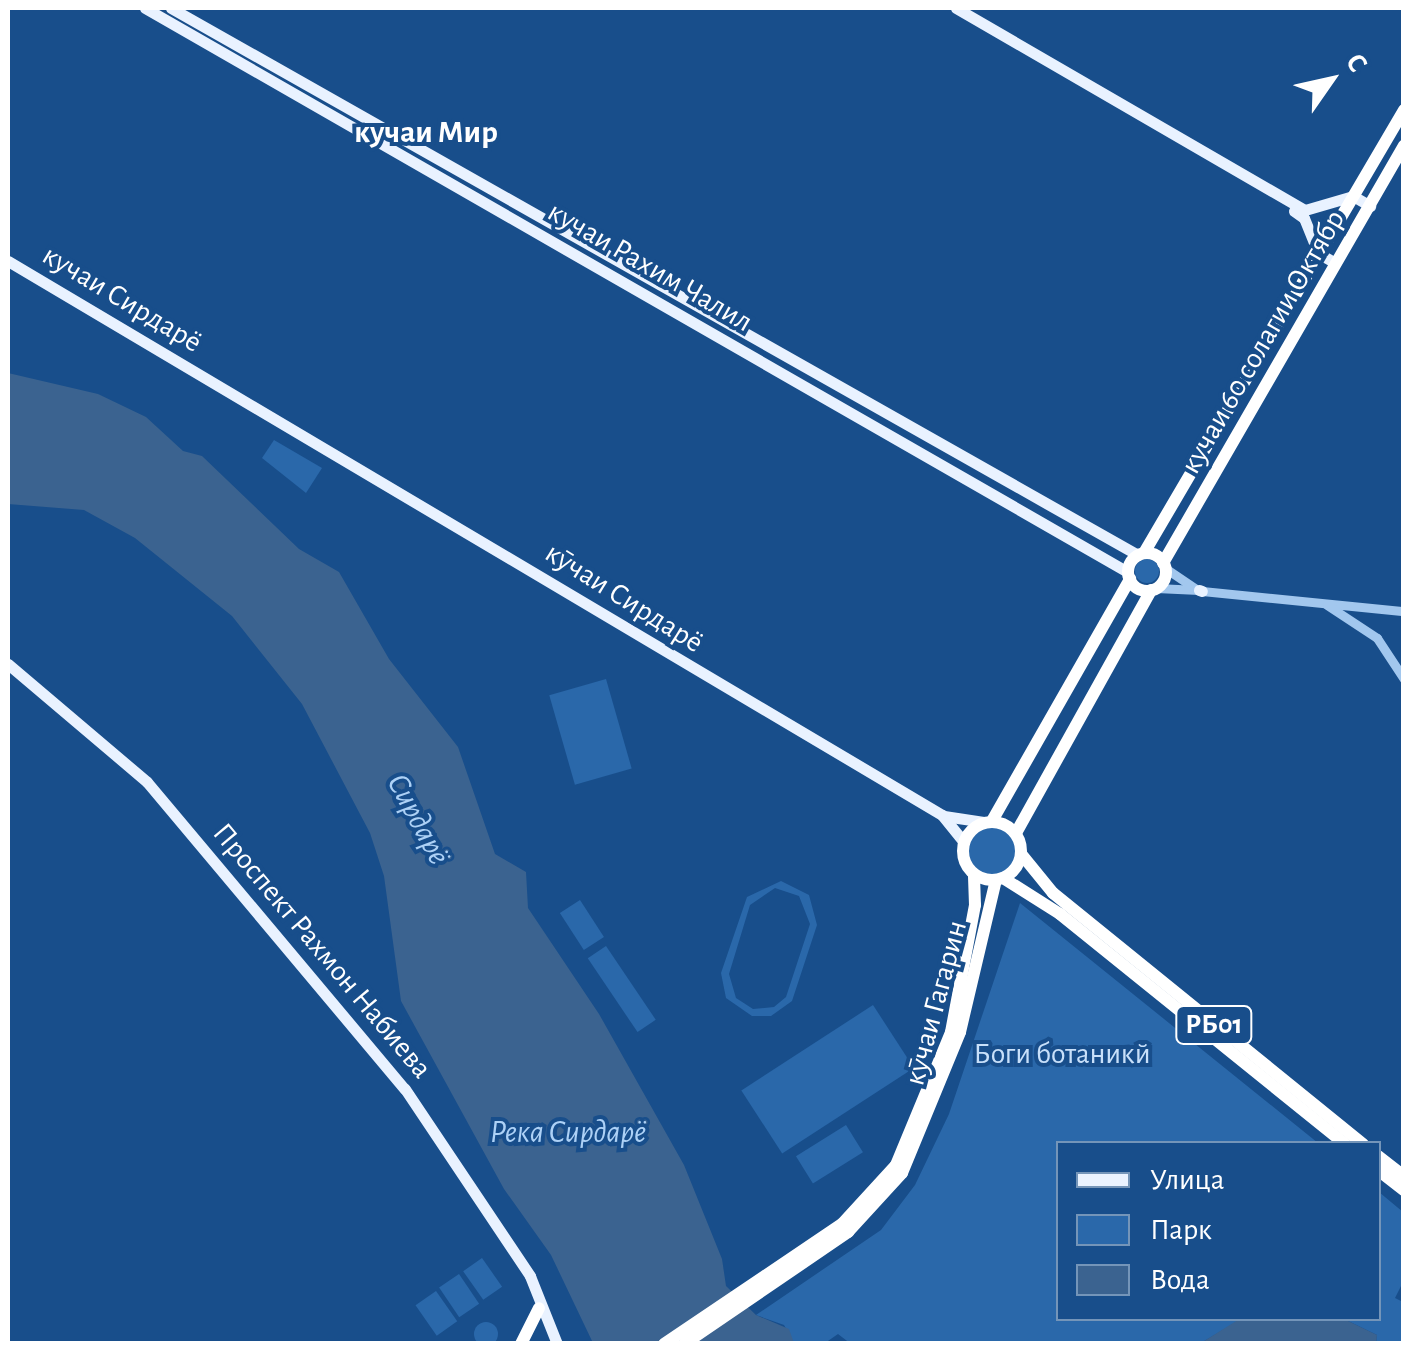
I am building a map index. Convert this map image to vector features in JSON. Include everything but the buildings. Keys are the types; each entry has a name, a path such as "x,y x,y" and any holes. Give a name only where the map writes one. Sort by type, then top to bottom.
{"highway":[{"name":"кучаи 60 солагии Октябр","path":"1129,576 1404,110"},
{"name":"кучаи 60 солагии Октябр","path":"1016,832 1404,146"},
{"path":"1264,350 1276,349 1282,359"},
{"path":"1242,388 1249,397 1260,396"},
{"path":"1141,554 1164,565"},
{"path":"974,874 964,858 964,842 1007,798 1129,576 1154,589"},
{"path":"988,821 1016,832"},
{"name":"РБ01","path":"1016,832 1022,854 1054,893 1359,1141"},
{"path":"1000,879 1022,854"},
{"name":"РБ01","path":"974,874 1000,879 1060,914 1342,1141"},
{"name":"кӯчаи Гагарин","path":"845,1228 896,1165 916,1130 951,1032 975,905 974,874"},
{"name":"кӯчаи Гагарин","path":"845,1228 902,1173 926,1128 960,1032 1000,879"},
{"path":"1381,1158 1404,1176"},
{"path":"1381,1172 1404,1190"},
{"path":"664,1344 845,1228"},
{"path":"684,1344 845,1228"},
{"path":"521,1344 543,1313"},
{"path":"530,1344 543,1313"}],"main road":[{"name":"кучаи Рахим Чалил","path":"145,8 1129,576"},
{"name":"кучаи Рахим Чалил","path":"171,8 1141,554"},
{"path":"956,8 1253,183 1304,218 1318,253 1335,263"},
{"path":"1253,183 1312,211 1353,196 1370,206"},
{"name":"кучаи Сирдарё","path":"8,261 280,422"},
{"name":"кӯчаи Сирдарё","path":"280,422 942,816"},
{"name":"Проспект Рахмон Набиева","path":"8,667 146,782 321,986 438,1134 543,1313 554,1344"},
{"path":"942,816 988,821"},
{"path":"942,816 964,842"}],"street":[{"path":"1164,565 1200,591"},
{"path":"1154,589 1404,611"},
{"path":"1324,603 1377,638 1404,679"}],"green space":[{"path":"274,440 322,468 306,493 262,458"},
{"path":"1147,559 1159,571 1147,583 1135,571"},
{"path":"606,679 632,768 575,785 549,695"},
{"path":"992,826 1009,834 1017,851 1009,868 992,876 975,868 967,851 975,834"},
{"path":"781,881 809,895 817,925 792,1001 771,1016 752,1016 726,998 721,973 747,897","holes":["775,888 799,896 810,924 786,997 774,1007 753,1009 736,998 729,974 750,905"]},
{"path":"580,900 604,937 584,950 560,913"},
{"name":"Боги ботаникй","path":"1020,903 1316,1141 1056,1141 1056,1321 1238,1321 1201,1343 851,1344 838,1334 825,1343 794,1343 784,1325 756,1315 881,1230 915,1185 949,1114"},
{"path":"606,946 656,1020 638,1032 588,958"},
{"path":"873,1005 914,1068 782,1153 741,1091"},
{"path":"846,1125 863,1152 813,1183 796,1156"},
{"path":"1381,1194 1403,1212 1403,1282 1395,1298 1403,1302 1403,1343 1376,1343 1377,1335 1348,1321 1381,1321"},
{"path":"482,1258 502,1287 483,1300 463,1271"},
{"path":"459,1274 479,1304 459,1317 439,1287"},
{"path":"436,1291 457,1321 437,1336 416,1305"},
{"path":"486,1322 495,1325 495,1343 486,1346 477,1343 474,1334 477,1325"}],"water":[{"name":"Река Сирдарё","path":"8,373 98,394 146,417 183,451 202,456 299,549 339,572 389,659 458,747 495,854 526,872 528,908 599,1014 684,1165 722,1259 726,1286 756,1315 789,1329 794,1343 593,1343 551,1255 504,1189 401,1001 384,876 370,833 302,704 232,616 135,538 84,510 8,504"},
{"path":"1236,1321 1348,1321 1377,1335 1376,1344 1201,1343"}],"district":[{"name":"кучаи Мир","path":"426,132"}],"water label":[{"name":"Сирдарё","path":"418,819"}]}
